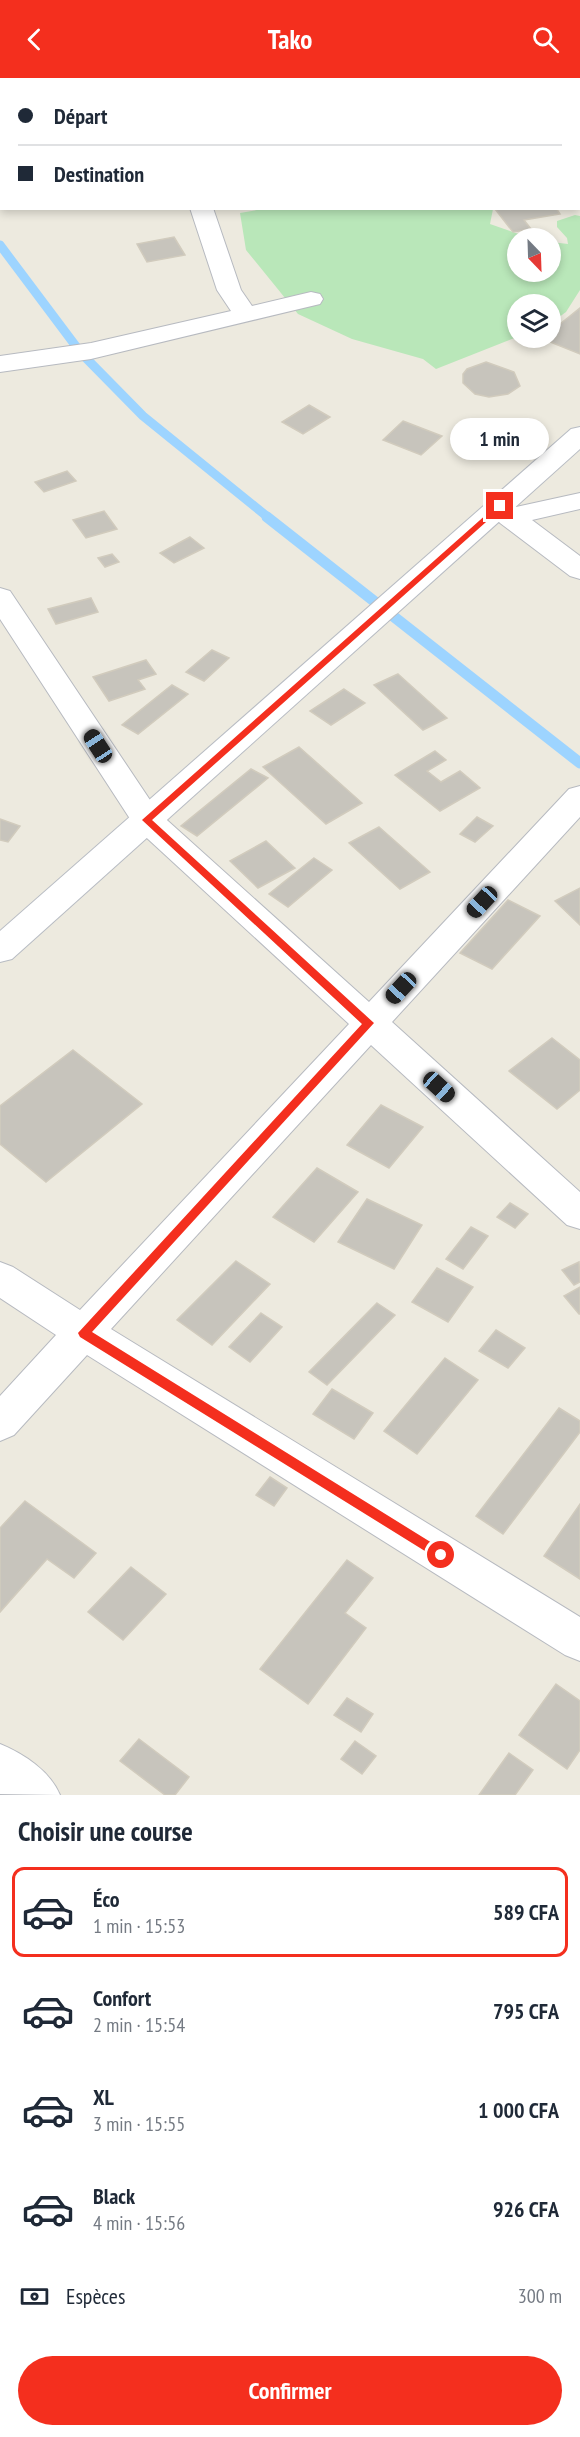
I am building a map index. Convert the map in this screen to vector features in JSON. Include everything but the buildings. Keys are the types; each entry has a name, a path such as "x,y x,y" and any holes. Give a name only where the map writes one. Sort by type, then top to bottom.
{"street":[{"path":"202,210 229,290 246,315"},
{"path":"0,364 91,351 311,299"},
{"path":"0,950 505,511 580,435"},
{"path":"505,511 580,501"},
{"path":"505,511 580,570"},
{"path":"0,597 147,820 580,1214"},
{"path":"0,1423 580,797"},
{"path":"0,1278 84,1333 580,1641"},
{"path":"0,1766 38,1795"}],"green space":[{"path":"257,210 493,210 490,224 507,230 507,282 561,282 561,243 568,244 561,228 557,227 557,221 575,215 580,216 580,290 566,312 561,316 561,294 507,294 507,341 436,369 423,359 352,339 298,314 246,250 240,213"}],"waterway":[{"path":"0,245 81,353 143,416 269,518"},
{"path":"267,517 580,763"}],"route":[{"path":"441,1555 84,1333 369,1023 147,820 500,506"}]}
